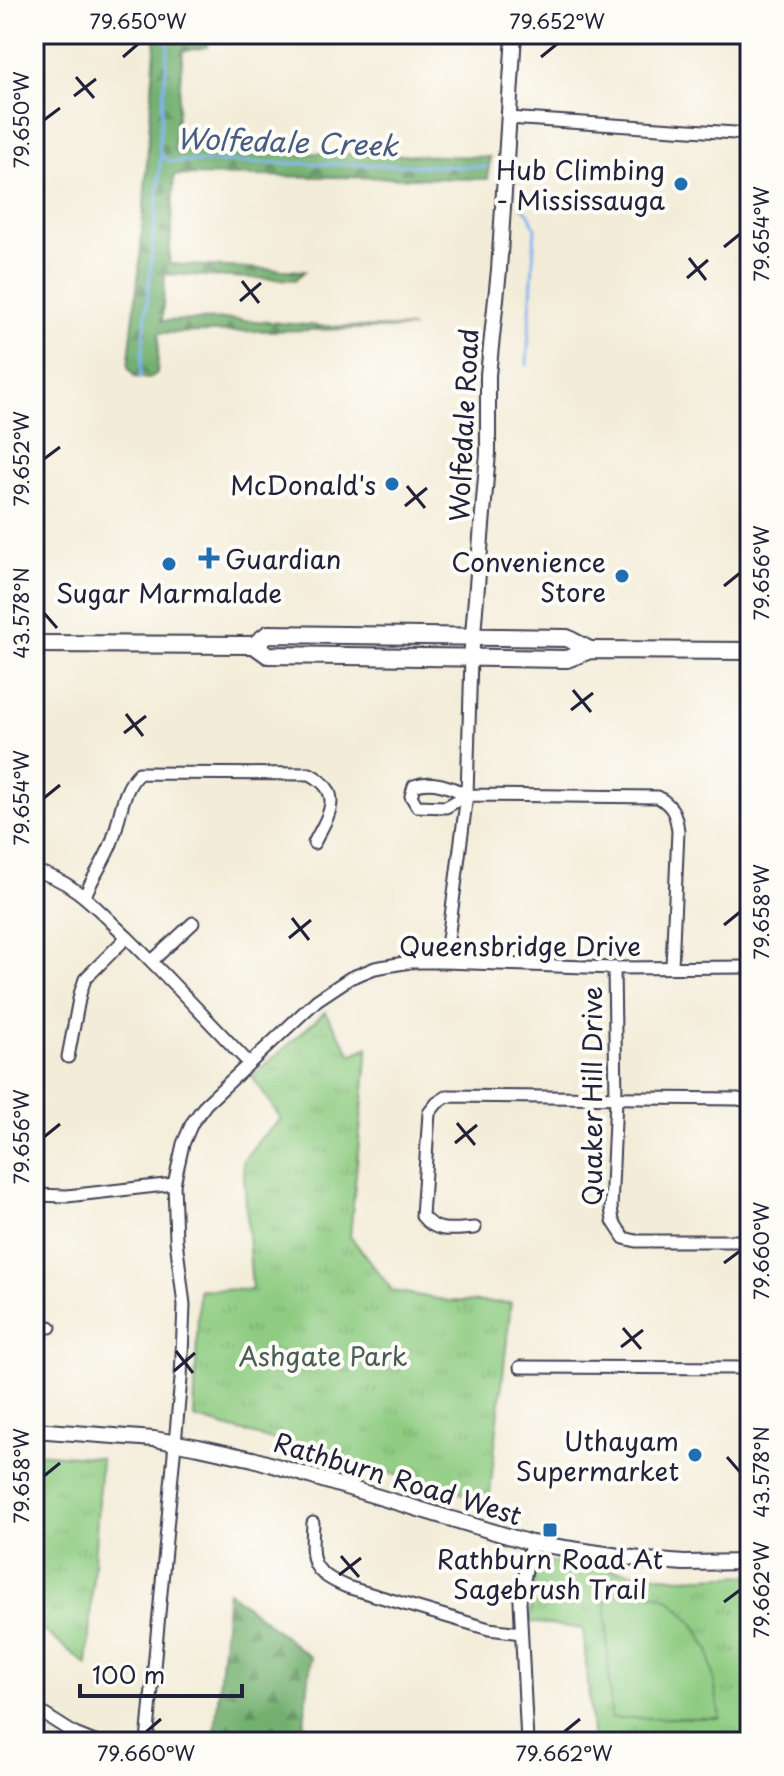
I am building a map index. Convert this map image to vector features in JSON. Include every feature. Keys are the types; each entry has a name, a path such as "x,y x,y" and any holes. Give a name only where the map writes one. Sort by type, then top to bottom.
{"main road":[{"path":"254,645 268,634 473,636 567,638 590,650"},
{"path":"34,644 254,645 268,655 567,659 590,650 750,651"}],"street":[{"name":"Wolfedale Road","path":"445,962 467,795 471,658 488,453 488,375 499,270 514,34"},
{"path":"508,118 750,134"},
{"path":"85,896 119,824 125,792 139,773 310,774 329,787 332,800 328,817 314,843"},
{"path":"467,795 658,797 669,804 676,816 678,831 672,966"},
{"path":"34,871 64,883 85,896 248,1062"},
{"path":"152,961 193,923"},
{"path":"68,1057 85,979 127,937"},
{"name":"Queensbridge Drive","path":"147,1742 181,1379 184,1305 176,1240 174,1184 180,1155 192,1123 206,1104 317,1000 350,978 393,965 445,962 614,968 750,967"},
{"name":"Quaker Hill Drive","path":"614,968 616,1099 613,1221 624,1238 636,1241 750,1241"},
{"path":"475,1228 439,1229 429,1225 422,1216 429,1113 448,1096 738,1099 750,1102"},
{"path":"34,1195 78,1195 174,1184"},
{"path":"34,1327 50,1327"},
{"path":"520,1367 750,1368"},
{"name":"Rathburn Road West","path":"34,1430 175,1442 253,1459 531,1543 646,1560 750,1562"},
{"path":"313,1523 311,1555 317,1571 328,1579 489,1629 521,1633"},
{"path":"527,1742 520,1601 531,1543"},
{"path":"34,1708 75,1734 95,1742"}],"green space":[{"path":"156,34 209,34 207,47 183,51 174,150 490,157 488,179 174,175 169,264 305,271 295,280 165,274 162,321 231,319 319,326 413,328 159,333 157,373 149,379 135,377 128,367 140,261"},
{"name":"Ashgate Park","path":"325,1012 352,1055 368,1047 350,1236 393,1291 449,1301 511,1303 489,1501 194,1418 199,1289 252,1290 243,1161 281,1119 252,1077"},
{"path":"34,1453 101,1458 87,1665 34,1623"},
{"path":"536,1560 680,1578 750,1575 750,1736 709,1734 688,1742 593,1742 583,1629 529,1622"},
{"path":"605,1588 640,1590 670,1599 694,1624 709,1650 720,1718 611,1718"},
{"path":"228,1591 311,1658 302,1742 214,1742"}],"waterway":[{"name":"Wolfedale Creek","path":"169,34 159,144 161,156 169,161 486,167"},
{"path":"140,378 161,156"},
{"name":"Wolfedale Creek","path":"521,206 529,214 535,228 527,365"}],"place":[{"name":"Hub Climbing - Mississauga","path":"681,184"},
{"name":"McDonald's","path":"392,484"},
{"name":"Guardian","path":"209,558"},
{"name":"Sugar Marmalade","path":"169,564"},
{"name":"Convenience Store","path":"622,576"},
{"name":"Uthayam Supermarket","path":"695,1455"},
{"name":"Rathburn Road At Sagebrush Trail","path":"550,1530"}]}
